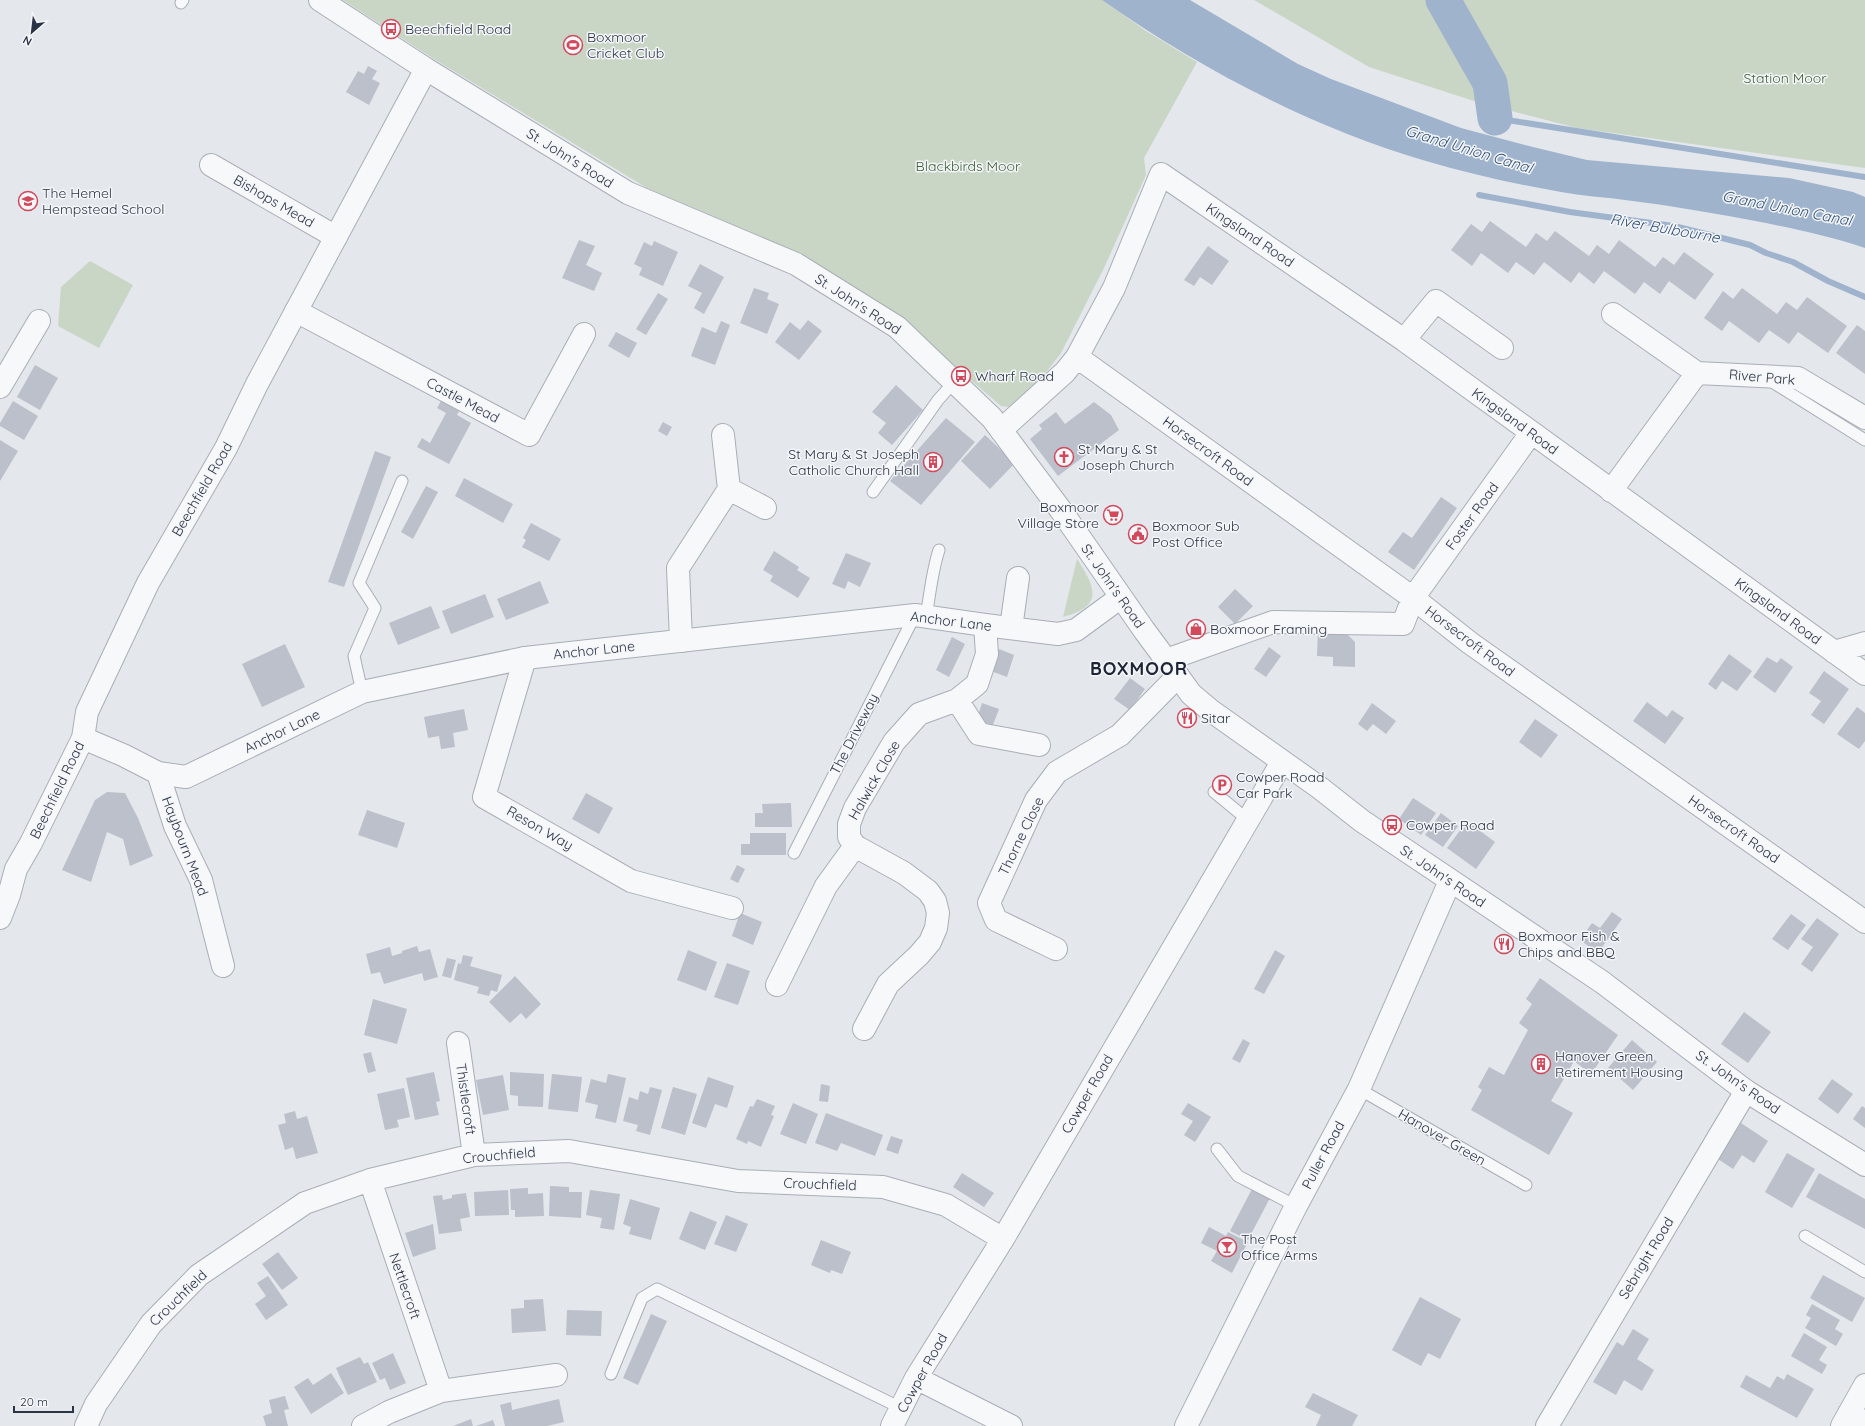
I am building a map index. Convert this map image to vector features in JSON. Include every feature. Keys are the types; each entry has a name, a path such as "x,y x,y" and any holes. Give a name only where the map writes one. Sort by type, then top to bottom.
{"street":[{"name":"St. John's Road","path":"320,0 426,69 628,193 796,264 897,327 992,418 1060,509 1121,598 1191,694 1210,710 1320,788 1362,821 1602,982 1746,1091 1865,1165"},
{"name":"Beechfield Road","path":"0,918 9,896 8,865 31,843 83,738 87,712 148,583 226,448 256,384 426,69"},
{"name":"Bishops Mead","path":"211,165 336,237"},
{"name":"Kingsland Road","path":"1077,357 1114,288 1161,174 1404,340 1865,674"},
{"path":"1404,340 1436,301 1502,348"},
{"name":"Castle Mead","path":"296,311 529,434 584,334"},
{"path":"1612,491 1697,373 1613,314"},
{"path":"0,387 39,321"},
{"path":"1001,430 1065,372 1077,357"},
{"name":"Horsecroft Road","path":"1077,357 1414,598 1470,643 1865,922"},
{"name":"River Park","path":"1697,373 1798,378 1865,418"},
{"name":"Foster Road","path":"1172,668 1273,622 1403,624 1414,598 1531,433"},
{"path":"681,640 678,568 729,489 723,435"},
{"path":"729,489 765,508"},
{"path":"1011,628 1018,578"},
{"name":"Anchor Lane","path":"83,738 123,755 158,773 186,777 362,692 525,658 681,640 920,616 985,626 1058,634 1076,630 1121,598"},
{"name":"Halwick Close","path":"855,846 849,837 849,824 855,808 894,742 919,714 957,700 977,684 987,654 985,626"},
{"path":"1834,652 1865,643"},
{"name":"Reson Way","path":"525,658 484,796 631,881 732,908"},
{"name":"Thorne Close","path":"1056,949 996,920 989,903 1036,800 1057,772 1120,735 1172,668"},
{"path":"957,700 979,734 1039,745"},
{"name":"Cowper Road","path":"897,1417 916,1378 1003,1239 1282,762"},
{"name":"Haybourn Mead","path":"158,773 175,826 202,880 223,966"},
{"path":"777,985 826,886 855,846 904,873 928,891 935,901 938,913 936,928 930,942 919,955 888,984 864,1030"},
{"name":"Puller Road","path":"1186,1426 1296,1206 1359,1089 1450,881"},
{"name":"Thistlecroft","path":"458,1043 474,1155"},
{"name":"Sebright Road","path":"1547,1426 1746,1091"},
{"name":"Crouchfield","path":"86,1426 96,1404 151,1324 199,1275 305,1203 370,1180 474,1155 569,1151 738,1181 883,1187 946,1205 1003,1239"},
{"name":"Nettlecroft","path":"370,1180 441,1391"},
{"path":"363,1426 389,1412 441,1391 556,1374"},
{"path":"916,1378 1012,1426"},
{"path":"1852,1420 1865,1385"}],"lane":[{"path":"1763,376 1865,440"},
{"path":"873,492 938,400 955,382"},
{"path":"362,692 354,656 375,608 359,583 402,481"},
{"name":"The Driveway","path":"794,853 920,616 931,593 934,567 939,550"},
{"path":"1214,792 1248,820"},
{"name":"Hanover Green","path":"1359,1089 1526,1184"},
{"path":"1217,1149 1238,1176 1296,1206"},
{"path":"1805,1236 1865,1272"},
{"path":"611,1374 642,1298 657,1289 897,1417"}],"green space":[{"name":"Blackbirds Moor","path":"343,0 1102,0 1146,31 1197,62 1144,158 1146,175 1104,268 1061,353 1037,384 1009,407 1001,406 902,321 802,254 647,188 434,59"},
{"name":"Station Moor","path":"1254,0 1865,0 1865,168 1577,128 1477,102 1369,67"},
{"path":"90,261 133,285 99,348 58,326 61,287"},
{"path":"1077,559 1089,579 1092,587 1092,595 1090,601 1085,607 1076,613 1063,617"}],"water":[{"name":"Grand Union Canal","path":"1102,0 1190,0 1298,64 1331,79 1461,128 1533,147 1587,160 1789,178 1853,192 1865,197 1865,248 1841,240 1749,220 1696,210 1544,189 1426,161 1341,131 1258,94 1178,49"}],"building":[{"path":"368,66 377,71 372,79 380,83 369,105 346,92 358,71 364,74"},
{"path":"1490,221 1526,247 1536,233 1547,241 1555,231 1589,256 1597,245 1609,254 1619,240 1655,267 1663,257 1674,265 1684,252 1714,274 1695,300 1669,281 1660,294 1644,282 1635,294 1604,271 1594,284 1579,272 1571,283 1544,262 1534,275 1516,262 1508,273 1481,253 1472,266 1451,250 1471,224 1482,232"},
{"path":"579,240 595,246 586,265 602,273 594,291 562,278"},
{"path":"654,241 678,252 663,286 639,275 642,268 634,264 644,242 652,246"},
{"path":"1208,246 1229,261 1212,285 1200,277 1194,286 1184,280"},
{"path":"700,264 724,277 704,314 694,308 702,293 688,286"},
{"path":"754,288 769,293 767,299 779,304 767,334 740,323"},
{"path":"1742,288 1777,314 1786,302 1797,310 1807,297 1847,326 1828,353 1798,332 1789,344 1769,330 1759,343 1729,321 1722,331 1704,318 1723,291 1733,299"},
{"path":"658,293 668,299 646,335 636,329"},
{"path":"808,320 822,331 799,360 775,342 790,322 800,330"},
{"path":"721,321 730,325 715,365 691,356 702,327 716,333"},
{"path":"1857,325 1865,331 1865,374 1836,353"},
{"path":"616,332 637,343 629,358 608,346"},
{"path":"35,365 58,378 40,410 17,397"},
{"path":"896,385 923,410 892,445 878,433 886,423 872,412"},
{"path":"13,401 38,416 24,440 0,426 0,423"},
{"path":"441,401 459,411 457,415 471,423 449,464 417,447 422,438 430,443 446,413 437,408"},
{"name":"St Mary & St Joseph Church","path":"1094,402 1111,415 1119,430 1058,476 1030,439 1042,429 1039,425 1056,412 1065,424"},
{"name":"St Mary & St Joseph Catholic Church Hall","path":"946,418 975,442 921,505 890,481"},
{"path":"663,422 672,427 667,436 658,431"},
{"path":"985,435 1015,463 990,489 961,461"},
{"path":"0,440 18,451 0,481"},
{"path":"375,451 391,457 344,587 328,582"},
{"path":"464,478 513,504 503,523 455,496"},
{"path":"426,486 438,492 413,539 401,532"},
{"path":"1441,497 1457,508 1414,570 1388,552 1403,532 1412,538"},
{"path":"531,523 561,539 549,561 522,547 526,540 523,538"},
{"path":"774,551 799,567 797,570 810,578 798,598 770,581 773,576 763,570"},
{"path":"846,553 871,563 860,587 848,581 845,589 832,584"},
{"path":"540,581 549,603 506,620 497,599"},
{"path":"1235,589 1253,606 1235,624 1218,607"},
{"path":"485,594 494,617 451,634 442,611"},
{"path":"431,606 440,628 398,645 389,623"},
{"path":"1318,628 1342,629 1355,642 1355,667 1333,666 1333,657 1317,656"},
{"path":"952,637 965,644 949,677 936,670"},
{"path":"285,644 305,687 262,707 242,664"},
{"path":"1269,647 1281,656 1266,677 1254,669"},
{"path":"999,649 1014,655 1007,677 991,671"},
{"path":"1729,654 1752,671 1737,691 1722,681 1716,690 1708,684"},
{"path":"1767,657 1777,663 1781,658 1793,667 1775,693 1753,677"},
{"path":"1824,671 1849,689 1824,724 1811,715 1821,701 1809,693"},
{"path":"1130,678 1145,689 1130,710 1114,699"},
{"path":"1647,702 1667,717 1672,710 1684,718 1665,744 1633,721"},
{"path":"982,703 999,709 991,730 975,725"},
{"path":"1372,703 1396,721 1386,734 1373,724 1367,731 1358,724"},
{"path":"1857,707 1865,713 1865,741 1859,749 1837,734"},
{"path":"464,709 468,730 453,733 455,747 441,749 439,736 428,738 424,717"},
{"path":"1535,719 1558,735 1541,758 1519,742"},
{"path":"107,792 125,793 138,818 153,856 130,866 123,839 107,832 91,882 62,870 95,800"},
{"path":"586,793 613,808 599,834 572,819"},
{"path":"1413,798 1436,813 1421,835 1399,819"},
{"path":"791,803 792,827 755,827 755,813 763,813 762,804"},
{"path":"367,810 405,823 397,848 358,835"},
{"path":"1441,813 1458,826 1443,847 1425,835"},
{"path":"1467,821 1495,842 1476,869 1447,848"},
{"path":"750,833 786,833 786,855 741,855 741,844 750,844"},
{"path":"737,865 745,869 738,883 730,879"},
{"path":"1612,912 1622,919 1598,953 1580,940 1592,923 1600,928"},
{"path":"740,913 762,922 753,945 732,936"},
{"path":"1791,914 1806,925 1788,950 1772,939"},
{"path":"1817,918 1839,934 1812,972 1801,964 1813,947 1801,939"},
{"path":"417,946 419,952 430,949 438,977 424,981 422,973 384,984 380,972 371,974 366,954 390,947 392,956"},
{"path":"688,950 717,962 706,991 677,980"},
{"path":"1275,950 1285,956 1264,994 1254,989"},
{"path":"463,955 473,957 470,966 502,975 497,992 491,990 489,996 477,993 479,987 454,980 458,963 461,964"},
{"path":"447,958 456,960 451,978 442,976"},
{"path":"727,963 750,971 738,1005 714,997"},
{"path":"515,976 541,1004 526,1019 521,1013 510,1023 489,1002"},
{"name":"Hanover Green Retirement Housing","path":"1540,978 1618,1035 1591,1074 1574,1061 1551,1101 1573,1113 1549,1155 1471,1110 1482,1090 1478,1087 1489,1067 1504,1075 1528,1030 1519,1023 1532,1004 1526,999"},
{"path":"373,999 407,1009 397,1044 364,1035"},
{"path":"1744,1012 1771,1032 1748,1063 1721,1044"},
{"path":"1243,1039 1250,1043 1240,1063 1232,1059"},
{"path":"1632,1040 1657,1062 1633,1090 1608,1068"},
{"path":"371,1052 376,1071 368,1073 363,1054"},
{"path":"434,1072 440,1101 436,1102 439,1115 415,1120 406,1078"},
{"path":"510,1072 544,1074 543,1107 518,1106 518,1096 510,1095"},
{"path":"552,1074 582,1077 578,1112 548,1109"},
{"path":"608,1074 626,1078 616,1123 595,1118 598,1105 585,1102 591,1079 606,1083"},
{"path":"503,1075 509,1110 483,1115 476,1080"},
{"path":"708,1077 734,1086 727,1108 715,1104 706,1128 692,1123"},
{"path":"1832,1079 1853,1094 1838,1114 1818,1099"},
{"path":"821,1084 830,1086 828,1102 819,1101"},
{"path":"650,1087 662,1090 650,1135 636,1131 638,1125 623,1121 629,1097 638,1100 640,1091 648,1094"},
{"path":"673,1087 697,1094 685,1135 661,1128"},
{"path":"404,1088 410,1117 397,1120 399,1127 385,1130 377,1094"},
{"path":"757,1099 775,1106 771,1115 774,1116 761,1147 748,1141 747,1144 736,1139 750,1106 753,1107"},
{"path":"793,1103 818,1114 806,1144 780,1134"},
{"path":"1188,1103 1211,1117 1195,1142 1184,1135 1193,1121 1181,1114"},
{"path":"1862,1106 1865,1108 1865,1128 1853,1119"},
{"path":"295,1111 297,1119 307,1116 318,1153 296,1159 293,1147 285,1150 278,1125 286,1123 284,1114"},
{"path":"826,1113 883,1135 875,1156 841,1143 837,1151 815,1143"},
{"path":"1741,1123 1768,1141 1754,1163 1742,1155 1733,1169 1718,1159"},
{"path":"891,1136 903,1140 898,1154 886,1150"},
{"path":"1787,1153 1815,1169 1792,1208 1765,1192"},
{"path":"962,1173 994,1193 984,1207 953,1187"},
{"path":"1819,1173 1865,1199 1865,1229 1806,1197"},
{"path":"550,1186 569,1187 569,1192 582,1192 581,1218 549,1216"},
{"path":"1253,1187 1271,1196 1248,1240 1230,1231"},
{"path":"528,1188 528,1194 543,1193 544,1216 515,1217 515,1210 511,1210 510,1189"},
{"path":"508,1190 509,1215 475,1216 474,1192"},
{"path":"590,1190 620,1194 614,1230 600,1228 602,1218 586,1215"},
{"path":"466,1193 470,1217 460,1219 462,1231 439,1234 433,1196 442,1195 443,1200 452,1198 452,1195"},
{"path":"630,1199 660,1208 651,1240 629,1234 631,1227 623,1224"},
{"path":"690,1211 717,1222 705,1250 679,1239"},
{"path":"726,1215 748,1224 736,1252 714,1244"},
{"path":"433,1224 436,1249 413,1257 405,1233"},
{"name":"The Post Office Arms","path":"1209,1227 1226,1236 1228,1232 1248,1242 1232,1273 1211,1261 1217,1251 1201,1243"},
{"path":"821,1240 851,1252 842,1274 831,1270 830,1273 811,1265"},
{"path":"278,1252 298,1278 282,1290 262,1264"},
{"path":"1823,1275 1865,1298 1852,1322 1810,1298"},
{"path":"268,1276 288,1305 266,1320 255,1304 266,1296 257,1283"},
{"path":"1420,1297 1461,1319 1440,1359 1428,1353 1421,1366 1392,1350"},
{"path":"543,1299 546,1331 512,1333 511,1309 524,1308 524,1300"},
{"path":"1812,1304 1840,1320 1835,1329 1843,1334 1836,1346 1805,1328 1811,1318 1806,1315"},
{"path":"567,1310 602,1311 601,1336 566,1335"},
{"path":"651,1314 667,1321 638,1385 623,1378"},
{"path":"1633,1329 1649,1339 1637,1359 1654,1370 1642,1391 1624,1380 1616,1395 1593,1382 1617,1342 1623,1346"},
{"path":"1804,1333 1827,1347 1819,1360 1827,1365 1822,1374 1791,1356"},
{"path":"393,1353 406,1383 390,1390 385,1378 380,1380 372,1363"},
{"path":"360,1357 364,1364 368,1362 377,1382 348,1395 336,1368"},
{"path":"331,1373 344,1393 311,1414 294,1387 308,1378 313,1385"},
{"path":"1787,1374 1814,1389 1797,1418 1740,1387 1746,1375 1770,1388 1777,1376 1784,1380"},
{"path":"1313,1393 1358,1415 1352,1426 1316,1426 1321,1415 1305,1407"},
{"path":"285,1396 289,1409 284,1410 288,1426 266,1426 263,1416 272,1413 269,1400"},
{"path":"559,1399 564,1422 547,1426 505,1426 500,1405 511,1402 512,1410"},
{"path":"471,1419 473,1426 453,1426"},
{"path":"493,1420 495,1426 476,1426"}],"waterway":[{"name":"River Bulbourne","path":"1443,0 1490,83 1495,118"},
{"path":"1495,118 1865,177"},
{"name":"River Bulbourne","path":"1479,195 1570,212 1674,226 1750,245 1766,253 1793,262 1828,281 1865,297"}],"place":[{"name":"Beechfield Road","path":"391,29"},
{"name":"Boxmoor Cricket Club","path":"573,45"},
{"name":"The Hemel Hempstead School","path":"28,201"},
{"name":"Wharf Road","path":"961,376"},
{"name":"St Mary & St Joseph Church","path":"1064,457"},
{"name":"St Mary & St Joseph Catholic Church Hall","path":"933,462"},
{"name":"Boxmoor Village Store","path":"1113,515"},
{"name":"Boxmoor Sub Post Office","path":"1138,534"},
{"name":"Boxmoor Framing","path":"1196,629"},
{"name":"Sitar","path":"1187,718"},
{"name":"Cowper Road Car Park","path":"1222,785"},
{"name":"Cowper Road","path":"1392,825"},
{"name":"Boxmoor Fish & Chips and BBQ","path":"1504,944"},
{"name":"Hanover Green Retirement Housing","path":"1541,1064"},
{"name":"The Post Office Arms","path":"1227,1247"}],"district":[{"name":"BOXMOOR","path":"1139,668"}]}
